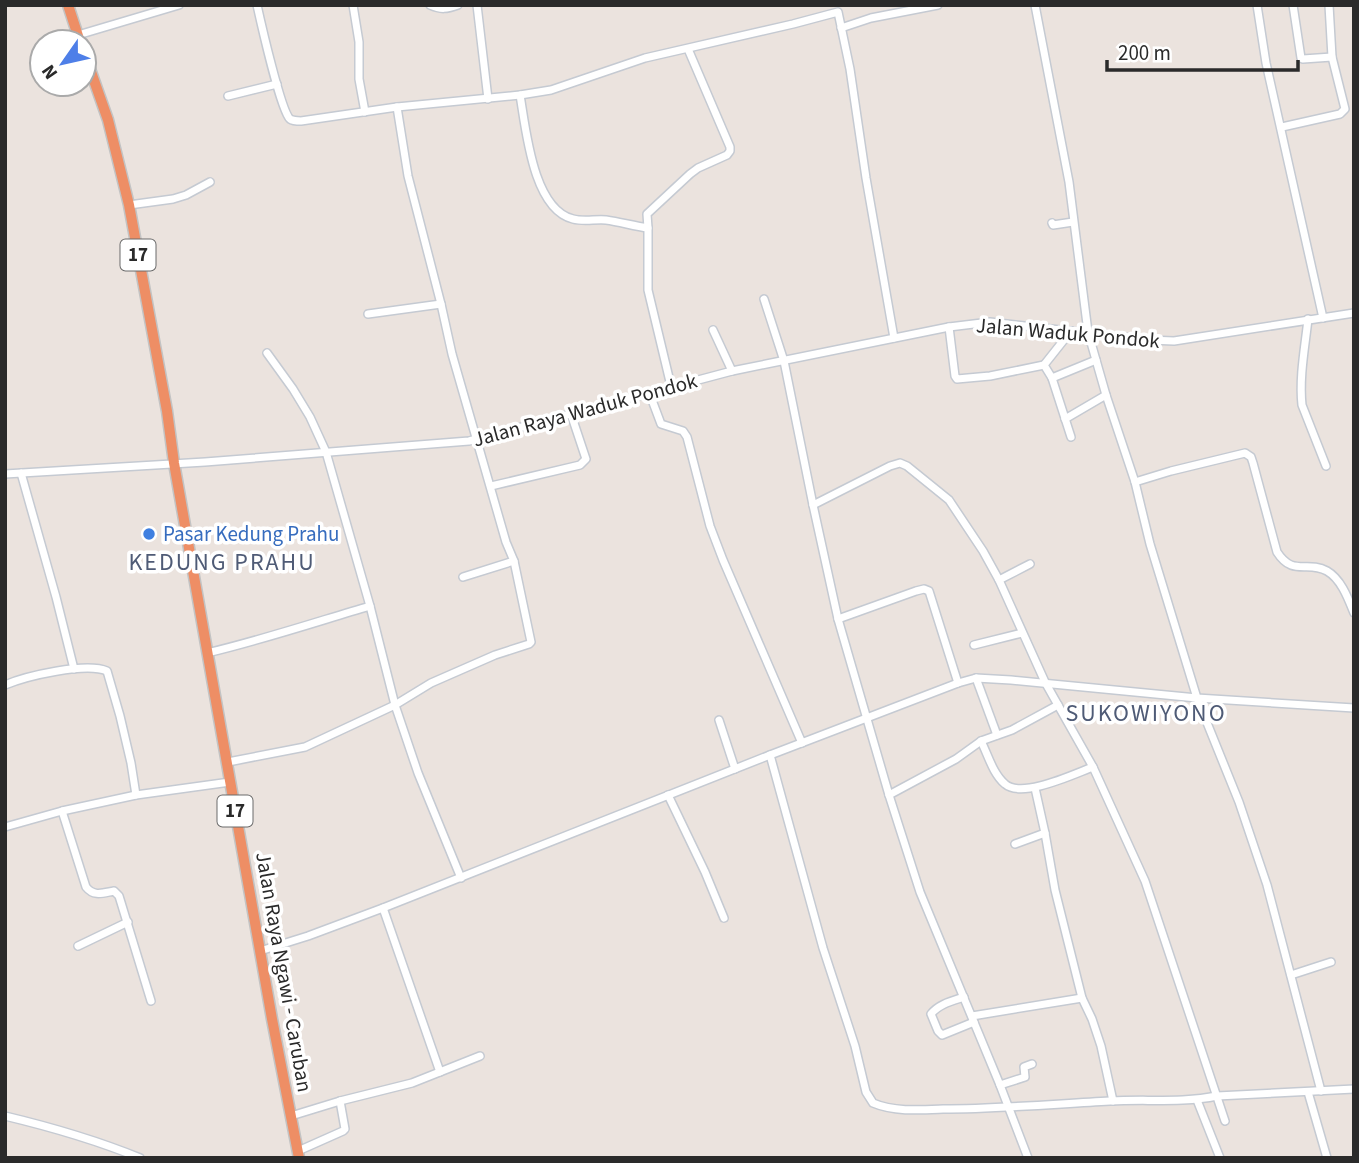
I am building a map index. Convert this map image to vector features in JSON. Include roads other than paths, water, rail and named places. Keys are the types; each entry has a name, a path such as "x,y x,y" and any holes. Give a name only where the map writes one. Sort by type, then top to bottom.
{"highway":[{"path":"68,5 75,28"},
{"name":"Jalan Raya Ngawi - Caruban","path":"98,92 108,120 129,205 260,951 299,1154"}],"street":[{"path":"98,33 179,5"},
{"path":"257,5 287,113 290,118 301,121 551,90 645,58 838,12 852,81 894,338"},
{"path":"354,5 359,42 359,79 365,112"},
{"path":"430,5 445,9 457,5"},
{"path":"477,5 488,99"},
{"path":"842,28 895,12 938,5"},
{"path":"1035,5 1069,182 1088,332 1135,482 1150,544 1197,698 1255,845 1321,1091"},
{"path":"1257,5 1266,62 1323,318"},
{"path":"1293,5 1301,58 1332,57"},
{"path":"1282,127 1343,112 1345,109 1332,57 1329,5"},
{"path":"671,386 648,290 647,214 690,174 730,151 688,49"},
{"path":"228,96 277,84"},
{"path":"520,95 538,180 551,206 572,219 604,220 648,228"},
{"path":"228,762 305,747 395,705 431,683 531,642 514,561 506,542 452,354 408,176 397,107"},
{"path":"129,205 173,200 209,182"},
{"path":"1052,223 1073,222"},
{"path":"764,299 784,361 838,619 889,794 916,880 1028,1158"},
{"path":"368,314 441,304"},
{"name":"Jalan Waduk Pondok","path":"784,361 948,327 990,321 1174,341 1354,313"},
{"path":"1308,319 1302,405 1326,466"},
{"path":"948,327 957,379 990,376 1044,365 1071,331"},
{"path":"713,330 732,371"},
{"path":"267,353 299,398 326,452 395,705 418,773 461,878"},
{"path":"1052,378 1096,360"},
{"name":"Jalan Raya Waduk Pondok","path":"174,463 478,440 671,386 784,361"},
{"path":"1044,365 1052,378 1071,437"},
{"path":"649,393 661,424 683,431 687,437 710,526 802,743"},
{"path":"1065,419 1106,395"},
{"path":"491,486 580,464 586,459 571,414"},
{"path":"1135,482 1245,453 1251,457 1277,552 1283,561 1291,566 1328,571 1346,594 1354,613"},
{"path":"5,474 174,463"},
{"path":"813,505 900,463 948,500 983,551 1045,682 1093,767 1145,881 1225,1121"},
{"path":"21,473 74,669"},
{"path":"463,577 514,561"},
{"path":"999,580 1030,564"},
{"path":"838,619 924,589 929,592 958,683"},
{"path":"207,653 247,644 370,607"},
{"path":"974,645 1022,633"},
{"path":"5,685 17,680 74,669 107,671 131,762 136,794"},
{"path":"260,951 383,908 770,755 976,678 1045,682 1197,698 1354,708"},
{"path":"976,678 997,735"},
{"path":"889,794 956,759 981,741 1012,730 1058,705"},
{"path":"719,720 736,769"},
{"path":"981,741 998,778 1007,787 1035,788 1093,767"},
{"path":"770,755 823,948 869,1098 873,1103 915,1110 1008,1108 1113,1101 1196,1100 1217,1096 1354,1089"},
{"path":"5,827 136,794 230,782"},
{"path":"1035,788 1055,890 1082,998 1101,1046 1113,1101"},
{"path":"668,796 724,918"},
{"path":"62,811 86,887 96,894 117,892 151,1001"},
{"path":"1014,844 1045,833"},
{"path":"383,908 440,1072"},
{"path":"78,946 128,922"},
{"path":"1290,975 1331,962"},
{"path":"964,997 932,1011 938,1031 942,1034 973,1019 1082,998"},
{"path":"291,1116 412,1083 480,1056"},
{"path":"1000,1084 1025,1077 1024,1067 1032,1064"},
{"path":"1308,1091 1327,1158"},
{"path":"1196,1100 1220,1158"},
{"path":"299,1154 345,1129 340,1101"},
{"path":"5,1116 104,1143 140,1158"}],"place":[{"name":"Pasar Kedung Prahu","path":"149,534"}],"district":[{"name":"KEDUNG PRAHU","path":"222,562"},
{"name":"SUKOWIYONO","path":"1146,713"}]}
